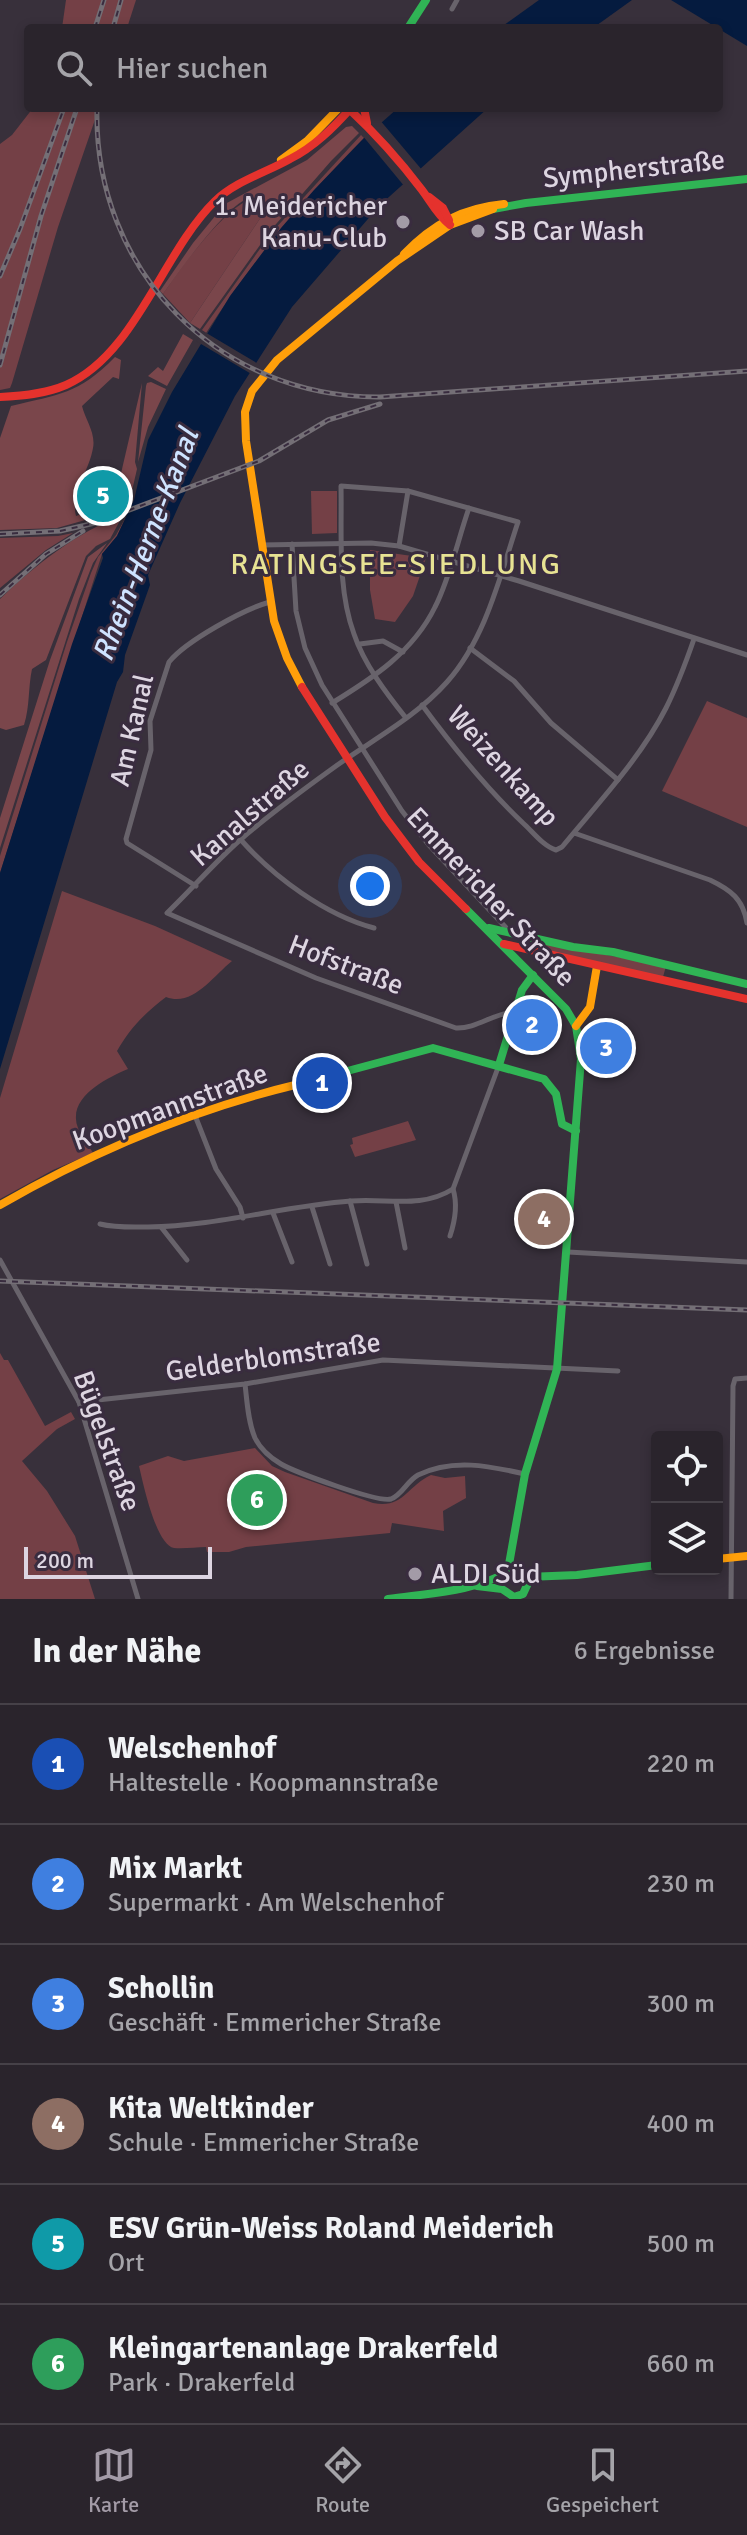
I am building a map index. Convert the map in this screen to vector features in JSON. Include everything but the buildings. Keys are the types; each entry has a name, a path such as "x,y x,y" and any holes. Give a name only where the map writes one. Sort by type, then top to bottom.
{"main road":[{"path":"411,24 426,0"},
{"path":"269,169 297,149 335,112"},
{"path":"0,397 56,389 92,369 118,341 172,254 206,210 226,191 304,152 347,112"},
{"path":"353,112 424,193 443,208 447,220"},
{"path":"365,112 367,124"},
{"name":"Sympherstraße","path":"447,220 526,203 747,179"},
{"name":"Emmericher Straße","path":"447,220 277,360 252,391 245,412 245,429 270,602 287,658 306,695 385,817 419,862 493,928 502,944 563,1006 576,1026 581,1059 557,1369 525,1474 509,1572 502,1589"},
{"path":"493,928 747,984"},
{"path":"511,933 505,935 502,944 747,999"},
{"path":"576,1026 583,1021 590,1008 597,966"},
{"path":"677,982 676,975 682,969"},
{"path":"499,1065 522,990 533,975"},
{"name":"Koopmannstraße","path":"0,1205 56,1173 138,1138 280,1089 427,1048 445,1049 537,1076 549,1084 556,1094 562,1124 576,1131"},
{"path":"723,1558 747,1556"},
{"path":"388,1599 477,1586 522,1592 552,1578 651,1566"},
{"path":"477,1586 509,1572 522,1592"}],"street":[{"path":"452,9 457,0"},
{"path":"332,703 376,676 403,652 436,607 469,508 408,491 341,486 345,593 352,627 376,676 406,718"},
{"path":"399,546 408,491"},
{"name":"Kanalstraße","path":"167,913 241,840 406,718 448,681 481,630 518,522 469,508"},
{"path":"261,545 343,543 399,546 747,655"},
{"name":"Emmericher Straße","path":"292,544 294,595 305,648 332,703 402,811 493,928"},
{"name":"Am Kanal","path":"196,886 127,843 151,750 150,721 164,675 175,654 203,634 270,602"},
{"path":"694,639 666,709 618,780 574,833 729,889 742,904 747,923"},
{"path":"359,644 383,641 403,652"},
{"path":"470,648 514,681 553,724 618,780"},
{"name":"Weizenkamp","path":"422,705 458,754 497,798 545,844 556,850 574,833"},
{"path":"241,840 259,860 313,899 353,923 374,928"},
{"name":"Hofstraße","path":"167,913 316,978 456,1028 464,1028 503,1012 514,1012"},
{"path":"450,1236 455,1221 456,1198 453,1189 499,1065"},
{"path":"196,1118 216,1169 240,1207 243,1218"},
{"path":"100,1224 113,1228 161,1227 350,1201 427,1201 453,1189"},
{"path":"350,1201 367,1264"},
{"path":"396,1202 405,1248"},
{"path":"312,1207 330,1264"},
{"path":"273,1213 292,1262"},
{"path":"161,1227 187,1260"},
{"path":"568,1252 747,1262"},
{"name":"Bügelstraße","path":"0,1260 79,1402 138,1599"},
{"name":"Gelderblomstraße","path":"79,1402 245,1384 383,1360 618,1371"},
{"path":"731,1599 733,1386 735,1379 747,1378"},
{"path":"245,1384 255,1437 268,1455 290,1469 382,1500 393,1498 415,1476 456,1464 494,1467 525,1474"}],"shaded area":[{"path":"66,0 136,0 128,24 63,24"},
{"path":"30,112 98,112 58,227 12,383 10,388 0,390 0,144 12,135"},
{"path":"352,126 359,133 270,231 200,329 190,323 261,217 259,200 251,198 238,204 202,242 163,294 160,291 193,243 225,204 307,160 346,127"},
{"path":"361,135 364,138 260,256 206,333 202,330 272,232"},
{"path":"255,198 262,207 261,217 190,323 163,294 218,224 231,211"},
{"path":"183,334 193,340 167,386 148,376 158,367 163,371"},
{"path":"115,357 121,360 119,379 113,377 82,406 94,442 75,507 76,516 109,504 110,507 122,503 118,492 119,482 142,383 135,462 137,469 128,508 57,528 0,530 0,438 11,406 78,386"},
{"path":"151,382 166,389 148,427 138,462 146,386"},
{"path":"311,491 337,491 337,533 312,534"},
{"path":"123,515 110,539 86,556 46,660 32,669 24,725 6,730 0,728 0,599 57,551"},
{"path":"127,515 117,536 102,554 0,873 0,856 91,573 98,557"},
{"path":"73,533 46,550 0,588 0,538"},
{"path":"107,543 93,563 79,599 0,848 0,818 50,660 88,557"},
{"path":"370,550 426,558 413,596 395,622 375,619 370,590"},
{"path":"707,701 747,718 747,827 662,791"},
{"path":"62,891 155,926 232,961 193,994 176,999 166,997 127,1035 117,1051 128,1069 94,1088 77,1110 78,1128 93,1153 53,1170 0,1199 0,1098"},
{"path":"542,943 666,966 663,977 541,950"},
{"path":"408,1121 416,1140 355,1157 350,1145 353,1144 352,1138"},
{"path":"0,1353 4,1360 8,1360 45,1426 71,1412 75,1419 57,1429 22,1461 47,1491 75,1536 95,1599 0,1599"},
{"path":"255,1448 272,1466 373,1503 398,1500 431,1475 445,1478 465,1476 466,1498 443,1511 444,1531 392,1523 390,1533 246,1547 229,1552 207,1552 206,1547 174,1548 167,1544 151,1512 139,1466 168,1456 184,1461"}],"water":[{"path":"539,0 632,0 599,24 506,24"},
{"path":"671,0 747,0 747,46 723,31 723,24 711,24"},
{"name":"Rhein-Herne-Kanal","path":"393,112 484,112 380,205 292,307 235,396 180,503 148,575 150,585 125,655 123,672 117,682 0,1069 0,873 102,554 117,536 134,500 148,440 172,392 230,296 281,228 364,138"}],"pier":[{"path":"379,119 422,170 405,187 362,135"},
{"path":"203,331 260,365 253,375 196,341"}],"railway":[{"path":"96,24 104,0"},
{"path":"114,24 121,0"},
{"path":"0,276 63,112"},
{"path":"0,365 41,216 76,112"},
{"path":"97,112 101,167 117,222 142,271 176,314 218,349 267,375 321,392 380,397 747,371"},
{"path":"0,534 60,531 95,523 259,461 328,420 380,404"},
{"path":"0,595 46,554 83,531"},
{"path":"0,1281 747,1310"}],"traffic: fast":[{"path":"411,24 426,0"},
{"path":"493,209 747,179"},
{"path":"466,909 566,1009 576,1026 581,1059 557,1369 525,1474 508,1570"},
{"path":"489,928 573,947 613,952 747,984"},
{"path":"499,1065 522,990 533,975"},
{"path":"299,1084 433,1048 544,1079 556,1094 562,1124 576,1131"},
{"path":"527,1577 577,1575 651,1566"},
{"path":"388,1599 468,1587 513,1569 525,1573 529,1581 523,1594 514,1597 502,1589 477,1586"}],"traffic: slow":[{"path":"281,160 307,141 335,112"},
{"path":"404,254 449,219 475,209 504,204"},
{"path":"302,687 287,658 274,621 246,441 245,412 252,391 277,360 397,261 450,225 493,209"},
{"path":"576,1026 590,1007 597,966"},
{"path":"0,1205 71,1167 145,1134 221,1106 299,1084"},
{"path":"723,1558 747,1556"}],"traffic: jam":[{"path":"0,397 50,391 90,370 130,327 179,247 215,201 241,183 307,149 347,112"},
{"path":"352,112 396,158 450,225"},
{"path":"365,112 367,123"},
{"path":"429,197 443,208 449,220"},
{"path":"302,687 385,817 419,862 466,909"},
{"path":"504,944 747,999"}],"place":[{"name":"1. Meidericher Kanu-Club","path":"403,222"},
{"name":"SB Car Wash","path":"478,231"},
{"name":"ESV Grün-Weiss Roland Meiderich","path":"103,496"},
{"name":"Mix Markt","path":"532,1025"},
{"name":"Schollin","path":"606,1048"},
{"name":"Welschenhof","path":"322,1083"},
{"name":"Kita Weltkinder","path":"544,1219"},
{"name":"Kleingartenanlage Drakerfeld","path":"257,1500"},
{"name":"ALDI Süd","path":"415,1574"}],"district":[{"name":"RATINGSEE-SIEDLUNG","path":"396,564"}]}
